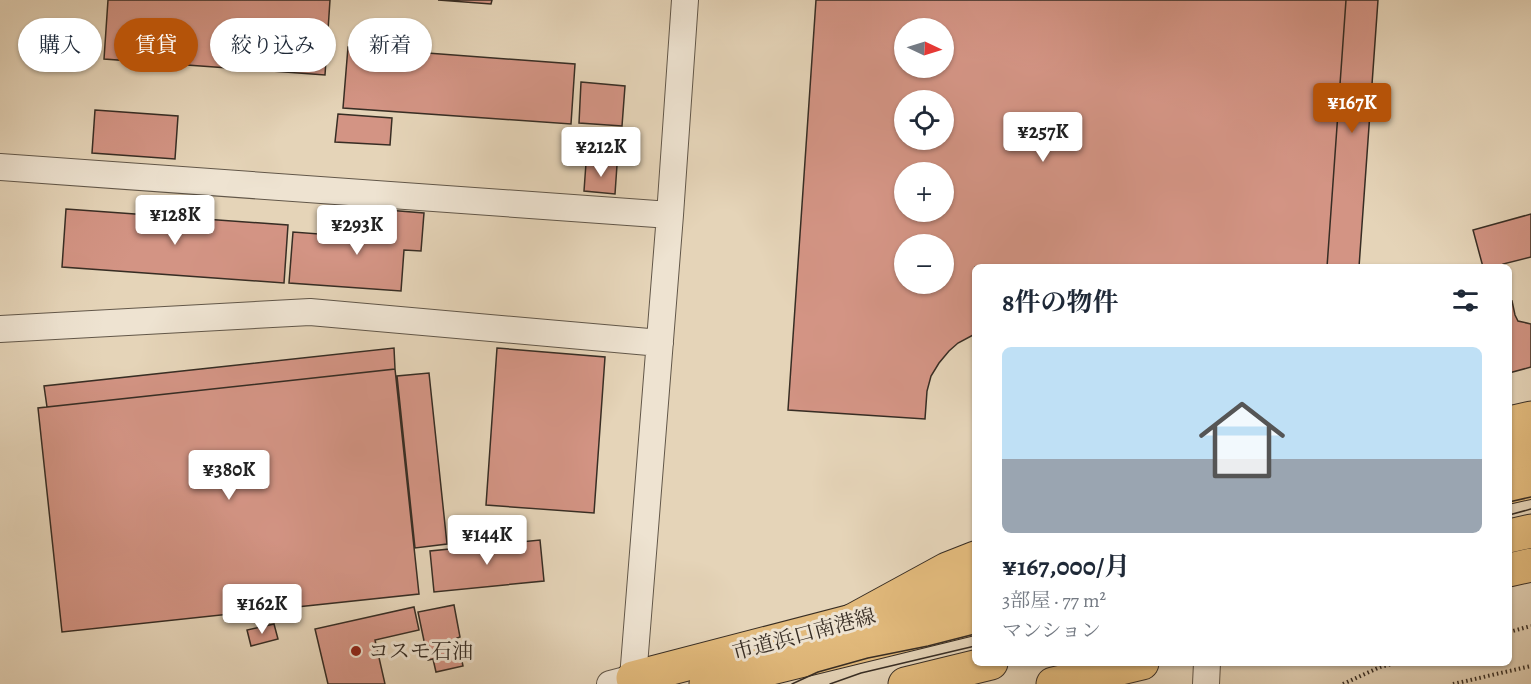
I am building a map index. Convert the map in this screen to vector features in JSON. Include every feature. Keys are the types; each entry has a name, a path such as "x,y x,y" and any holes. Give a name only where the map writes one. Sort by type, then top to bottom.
{"main road":[{"path":"1512,422 1531,418"},
{"path":"1512,453 1531,449"},
{"path":"1512,486 1531,482"},
{"path":"1512,535 1531,531"},
{"path":"849,623 947,569 972,559"},
{"path":"1512,569 1531,565"},
{"name":"市道浜口南港線","path":"627,683 972,591"},
{"path":"706,684 972,619"},
{"path":"905,684 979,666"},
{"path":"1053,684 1129,666"}],"street":[{"path":"627,683 660,343 685,0"},
{"path":"0,167 670,215"},
{"path":"0,329 310,312 660,343"},
{"path":"1206,684 1207,666"}],"path":[{"path":"1512,631 1531,626"},
{"path":"1343,684 1386,666"},
{"path":"1453,684 1531,666"}],"building":[{"path":"108,0 330,0 329,18 210,18 210,67 198,66 198,18 114,18 114,60 104,59"},
{"path":"438,0 492,0 491,4"},
{"path":"816,0 1346,0 1327,264 972,264 972,336 958,343 939,363 931,376 927,391 925,419 788,410"},
{"path":"1346,0 1378,0 1359,264 1327,264"},
{"path":"348,47 348,72 432,72 432,53 575,64 571,124 343,108"},
{"path":"284,72 325,72 325,75"},
{"path":"581,82 625,86 622,126 579,123"},
{"path":"95,110 178,116 175,159 92,153"},
{"path":"338,114 392,118 390,145 335,142"},
{"path":"586,163 617,165 615,194 584,191"},
{"path":"66,209 288,225 284,283 62,267"},
{"path":"387,210 424,213 421,251 404,250 401,291 289,283 293,232 385,239"},
{"path":"1531,214 1531,257 1503,264 1482,264 1473,230"},
{"path":"1512,301 1518,321 1531,324 1531,367 1512,372"},
{"path":"394,348 395,369 47,407 44,386"},
{"path":"497,348 605,357 594,513 486,505"},
{"path":"395,369 419,594 62,632 38,408"},
{"path":"429,373 447,544 415,548 397,376"},
{"path":"540,540 544,581 434,592 430,551"},
{"path":"454,605 460,637 457,638 463,666 436,672 433,659 428,660 418,612"},
{"path":"414,607 419,630 375,640 385,684 328,684 315,629"},
{"path":"274,624 278,639 251,646 247,630"}],"tram line":[{"path":"1512,501 1531,497"},
{"path":"1512,514 1531,509"},
{"path":"792,684 818,672 868,658 972,635"},
{"path":"830,684 861,673 972,647"}],"place":[{"name":"コスモ石油","path":"356,651"}]}
